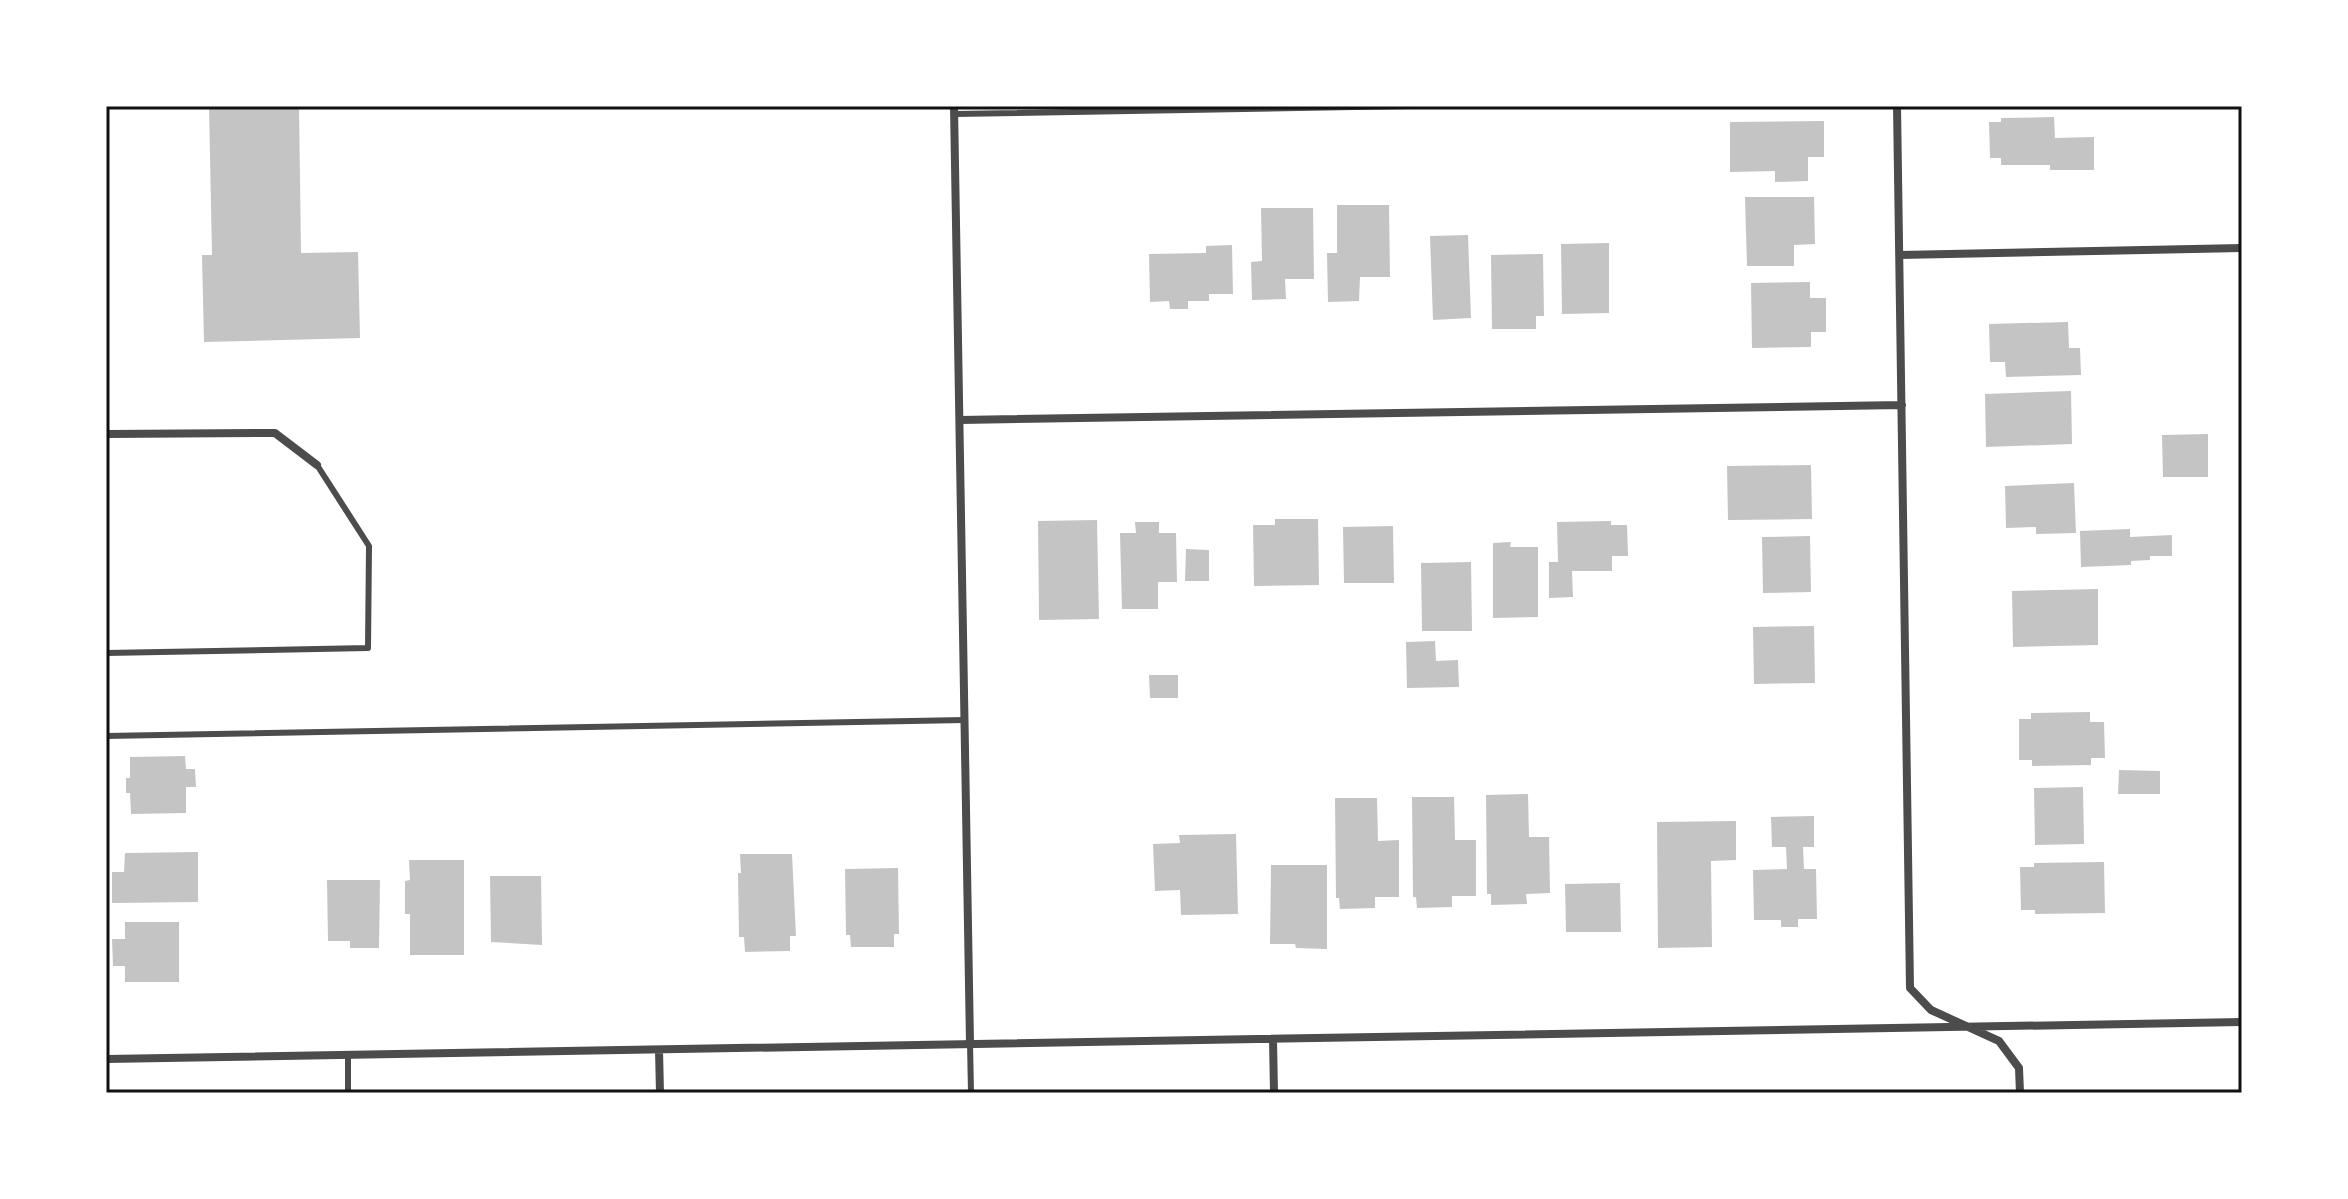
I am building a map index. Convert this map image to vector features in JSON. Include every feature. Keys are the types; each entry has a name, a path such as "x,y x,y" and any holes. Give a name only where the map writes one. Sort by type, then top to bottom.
{"street":[{"path":"1897,106 1910,988 1931,1010 1999,1041 2019,1068 2020,1093"},
{"path":"954,110 970,1043"},
{"path":"1900,255 2242,248"},
{"path":"960,420 1902,405"},
{"path":"106,434 275,433 317,465"},
{"path":"106,1059 2242,1022"},
{"path":"1273,1039 1274,1093"},
{"path":"659,1050 660,1093"}],"lane":[{"path":"954,110 1410,106"},
{"path":"106,653 368,648 369,546 317,465"},
{"path":"106,736 965,720"},
{"path":"970,1043 971,1093"},
{"path":"348,1055 348,1093"}],"building":[{"path":"209,106 299,106 301,253 358,252 360,338 204,342 202,255 212,255"},
{"path":"2054,117 2055,138 2094,137 2094,170 2050,170 2050,165 2001,165 2001,158 1990,158 1989,122 2001,122 2001,118"},
{"path":"1824,121 1824,157 1808,157 1808,181 1775,182 1775,171 1730,172 1730,122"},
{"path":"1745,197 1814,197 1815,244 1794,245 1794,266 1747,266"},
{"path":"1337,205 1389,205 1390,277 1360,277 1359,301 1328,302 1327,253 1337,253"},
{"path":"1261,208 1313,208 1314,279 1285,279 1286,299 1252,300 1251,262 1262,261"},
{"path":"1468,235 1471,318 1433,320 1430,236"},
{"path":"1609,243 1609,313 1562,314 1561,244"},
{"path":"1232,245 1233,294 1209,294 1209,301 1188,301 1188,309 1170,309 1169,301 1150,302 1149,254 1206,253 1206,246"},
{"path":"1543,254 1544,316 1536,316 1536,329 1492,329 1491,255"},
{"path":"1810,282 1810,298 1826,298 1826,332 1811,332 1811,347 1752,348 1751,283"},
{"path":"2068,322 2069,348 2080,348 2081,375 2006,377 2005,362 1990,362 1989,324"},
{"path":"2071,391 2072,444 1986,447 1985,394"},
{"path":"2208,434 2208,477 2163,477 2162,435"},
{"path":"1811,465 1812,519 1728,520 1727,466"},
{"path":"2074,483 2076,533 2036,534 2036,527 2006,528 2005,486"},
{"path":"1275,519 1318,519 1319,585 1254,586 1253,525 1275,525"},
{"path":"1097,520 1099,619 1039,620 1038,521"},
{"path":"1611,521 1611,525 1627,525 1628,556 1612,556 1612,571 1572,571 1573,597 1549,598 1549,562 1558,562 1557,522"},
{"path":"1135,522 1159,522 1159,533 1176,533 1177,582 1158,582 1158,609 1122,609 1120,533 1136,533"},
{"path":"1393,526 1394,583 1344,583 1343,527"},
{"path":"2130,529 2130,537 2172,535 2172,556 2150,556 2150,560 2131,561 2131,565 2081,567 2080,531"},
{"path":"1810,536 1811,592 1763,593 1762,537"},
{"path":"1511,542 1510,547 1538,547 1538,617 1493,618 1493,543"},
{"path":"1186,549 1209,550 1209,581 1185,581"},
{"path":"1471,562 1472,631 1422,631 1421,563"},
{"path":"2098,589 2098,645 2013,647 2012,591"},
{"path":"1814,626 1815,683 1754,684 1753,627"},
{"path":"1435,641 1436,661 1458,660 1459,687 1407,688 1406,642"},
{"path":"1149,675 1178,675 1178,698 1150,698"},
{"path":"2090,712 2090,722 2104,722 2105,758 2091,758 2091,765 2032,766 2032,760 2019,760 2019,719 2031,719 2031,713"},
{"path":"185,756 186,769 195,769 196,787 186,787 186,813 131,814 130,793 126,793 130,757"},
{"path":"2119,770 2160,771 2160,794 2118,794"},
{"path":"2083,787 2084,844 2035,845 2034,788"},
{"path":"1528,794 1529,837 1549,837 1550,893 1526,894 1527,904 1491,905 1491,894 1487,894 1486,795"},
{"path":"1412,797 1454,797 1455,840 1476,840 1476,896 1452,896 1452,907 1417,908 1416,897 1413,897"},
{"path":"1335,798 1377,798 1378,841 1399,840 1399,897 1375,897 1375,908 1340,909 1339,898 1336,898"},
{"path":"1814,816 1814,847 1803,847 1804,869 1816,869 1817,919 1798,919 1798,927 1781,927 1781,920 1754,920 1753,870 1787,869 1786,847 1772,847 1771,817"},
{"path":"1736,821 1736,860 1711,861 1712,947 1658,948 1657,822"},
{"path":"1236,834 1238,914 1181,915 1180,890 1155,891 1153,844 1180,843 1179,835"},
{"path":"198,852 198,902 112,903 112,872 124,872 125,853"},
{"path":"740,854 792,854 796,936 790,936 790,951 745,952 744,937 739,937"},
{"path":"409,860 464,860 464,955 410,955 410,914 405,914 405,881 410,880"},
{"path":"2104,862 2105,913 2035,914 2035,910 2021,910 2020,867 2034,867 2034,863"},
{"path":"1271,865 1327,865 1327,949 1270,944"},
{"path":"898,868 899,934 894,934 894,947 851,947 850,935 846,935 845,869"},
{"path":"490,876 541,876 542,945 491,942"},
{"path":"327,880 380,880 379,948 350,948 350,941 328,941"},
{"path":"1620,883 1621,932 1566,932 1565,884"},
{"path":"125,922 179,922 179,982 125,982 125,966 113,966 112,939 125,939"}]}
